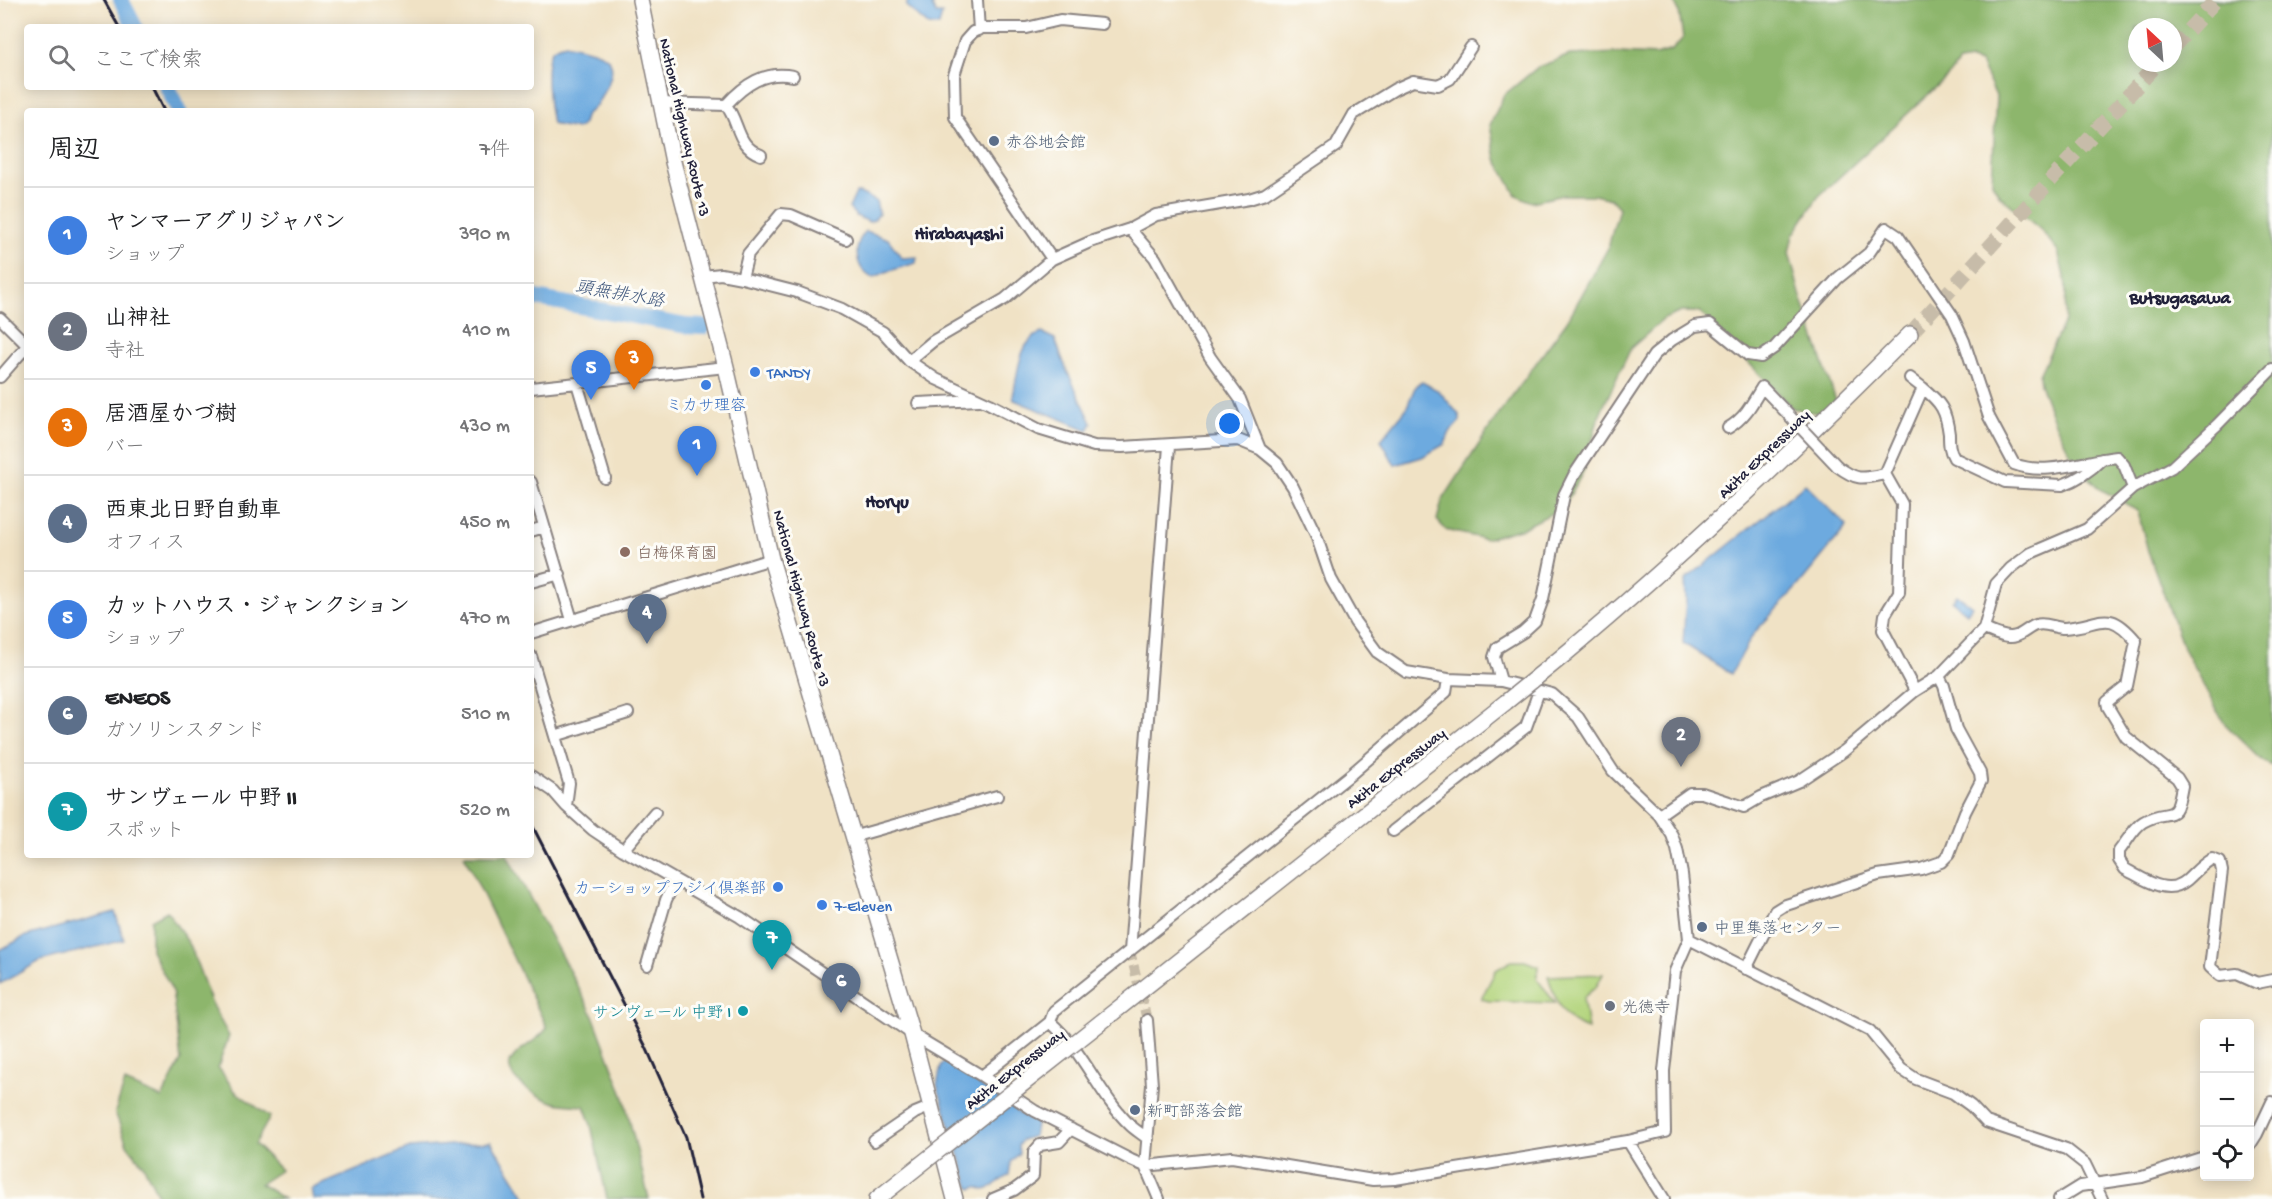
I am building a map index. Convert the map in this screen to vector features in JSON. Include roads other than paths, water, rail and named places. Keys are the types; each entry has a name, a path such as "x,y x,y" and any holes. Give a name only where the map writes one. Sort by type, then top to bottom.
{"highway":[{"name":"National Highway Route 13","path":"640,0 660,103 771,559 912,1034 955,1199"},
{"name":"Akita Expressway","path":"877,1199 1564,655 1737,504 1910,334"}],"street":[{"path":"977,0 979,30"},
{"path":"1052,259 955,117 954,75 965,41 973,32 1026,28 1060,20 1102,24"},
{"path":"909,361 933,341 1005,299 1052,259 1090,242 1130,229 1156,214 1249,199 1265,194 1336,146 1354,114 1395,89 1413,81 1438,85 1450,80 1470,46"},
{"path":"726,105 741,88 762,77 783,74 793,76"},
{"path":"660,103 726,105"},
{"path":"726,105 733,114 737,130 744,143 751,152 761,155"},
{"path":"742,278 748,254 781,214 791,215 846,239"},
{"path":"1501,681 1494,657 1497,648 1536,621 1543,599 1564,495 1574,475 1654,355 1672,340 1695,326 1710,324 1748,355 1761,357 1774,348 1838,278 1869,253 1886,228 1898,236 1952,315 1964,341 1989,417 2014,464 2025,468 2049,469 2117,457 2124,465 2133,488"},
{"path":"1130,229 1155,258 1210,357 1240,399 1260,449"},
{"path":"534,778 553,791 593,830 623,850 740,917 912,1034 982,1076 1035,1112 1146,1166 1232,1157 1373,1180 1395,1179 1628,1141 1665,1132 1665,1071 1675,971 1689,939 1677,849 1672,835 1659,815 1613,771 1578,717 1551,694 1501,681 1448,678 1406,672 1377,652 1355,621 1331,579 1316,535 1293,487 1277,463 1260,449 1238,440 1169,446 1094,446 1038,429 936,379 909,361 883,332 842,309 797,292 742,278 721,274 703,276"},
{"path":"0,318 24,343"},
{"path":"0,376 24,349"},
{"path":"534,388 726,367"},
{"path":"1659,815 1690,793 1702,793 1744,807 1799,781 1844,751 1915,691 1939,676 1984,629 1995,584 2011,568 2031,553 2087,529 2133,488 2172,467 2217,426 2272,369"},
{"path":"1910,378 1940,402 1945,413 1950,452 1954,458 2005,482 2062,484 2070,482 2093,468 2102,459"},
{"path":"577,383 605,478"},
{"path":"1728,428 1738,422 1748,411 1762,387 1837,466 1852,477 1863,479 1885,474"},
{"path":"1885,474 1923,388"},
{"path":"918,403 982,400"},
{"path":"1130,951 1169,446"},
{"path":"1885,474 1902,504 1899,592 1885,615 1883,630 1915,691"},
{"path":"534,492 572,620"},
{"path":"534,530 544,527"},
{"path":"534,632 771,559"},
{"path":"534,581 560,574"},
{"path":"1984,629 2008,638 2015,637 2038,624 2067,628 2107,620 2116,621 2136,641 2128,684 2123,691 2107,702 2108,706 2126,737 2177,778 2182,786 2178,808 2174,813 2142,823 2119,851 2121,865 2166,888 2181,885 2212,859 2220,862 2222,871 2210,967 2220,976 2237,974 2257,983 2272,980"},
{"path":"534,666 569,783 567,806"},
{"path":"1746,969 1775,911 1783,906 1878,875 1931,866 1941,862 1949,854 1965,812 1981,781 1980,773 1956,729 1939,676"},
{"path":"982,1076 1050,1022 1054,1011 1350,775 1446,692 1448,678"},
{"path":"1394,831 1526,727 1539,691"},
{"path":"555,736 628,713"},
{"path":"852,837 997,796"},
{"path":"623,850 655,812"},
{"path":"647,965 666,900 675,881"},
{"path":"1689,939 1870,1031 1901,1069 1916,1079 1953,1093 1971,1106 1986,1122 2066,1149 2085,1164 2102,1199"},
{"path":"1147,1020 1152,1085 1146,1166 1159,1199"},
{"path":"1050,1022 1059,1029 1083,1059 1129,1124 1148,1139"},
{"path":"2254,1139 2272,1102"},
{"path":"874,1141 915,1113 932,1106"},
{"path":"993,1199 1018,1194 1033,1176 1034,1152 1040,1145 1059,1142 1071,1130"},
{"path":"1628,1141 1664,1199"},
{"path":"2059,1199 2080,1186 2142,1177 2200,1159"}],"water":[{"path":"908,0 948,0 936,2 932,6 936,14 942,14 939,26 928,25 906,6"},
{"path":"566,44 604,56 612,67 611,76 600,99 586,114 582,126 577,129 552,124 549,108 547,74 550,55 554,48"},
{"path":"856,193 876,201 879,214 874,220 869,222 856,216 849,208"},
{"path":"866,231 888,239 902,258 917,257 916,263 873,278 862,269 858,257 859,243"},
{"path":"1042,333 1055,339 1067,371 1092,423 1088,430 1014,400 1020,359 1028,343"},
{"path":"1422,382 1439,391 1460,416 1460,421 1450,432 1445,444 1422,457 1395,465 1381,440 1406,409 1416,385"},
{"path":"1805,484 1847,526 1797,587 1754,633 1731,674 1683,643 1685,580"},
{"path":"1957,595 1972,606 1967,613 1952,601"},
{"path":"115,912 124,940 40,961 0,984 0,950 26,936"},
{"path":"945,1061 1026,1118 1037,1119 1034,1136 1022,1140 1018,1146 1019,1153 1011,1162 1009,1175 988,1189 977,1187 972,1189 969,1186 937,1085 941,1066"},
{"path":"491,1142 527,1199 313,1199 311,1189 410,1148"}],"waterway":[{"name":"頭無排水路","path":"121,0 133,24"},
{"name":"頭無排水路","path":"168,90 178,108"},
{"name":"頭無排水路","path":"534,298 686,326 703,327"}],"tunnel":[{"path":"2182,37 2216,0"},
{"path":"1910,334 2150,72"},
{"path":"1130,951 1147,1020"}],"railway":[{"path":"104,0 117,24"},
{"path":"154,90 162,108"},
{"path":"534,829 646,1047 686,1137 700,1199"}],"place":[{"name":"赤谷地会館","path":"994,141"},
{"name":"TANDY","path":"755,372"},
{"name":"ミカサ理容","path":"706,385"},
{"name":"居酒屋かづ樹","path":"634,390"},
{"name":"カットハウス・ジャンクション","path":"591,400"},
{"name":"ヤンマーアグリジャパン","path":"697,476"},
{"name":"白梅保育園","path":"625,552"},
{"name":"西東北日野自動車","path":"647,644"},
{"name":"山神社","path":"1681,767"},
{"name":"カーショップフジイ倶楽部","path":"778,887"},
{"name":"7-Eleven","path":"822,905"},
{"name":"中里集落センター","path":"1702,927"},
{"name":"サンヴェール 中野 II","path":"772,970"},
{"name":"光徳寺","path":"1610,1006"},
{"name":"サンヴェール 中野 I","path":"743,1011"},
{"name":"ENEOS","path":"841,1013"},
{"name":"新町部落会館","path":"1135,1110"}],"district":[{"name":"Hirabayashi","path":"959,233"},
{"name":"Butsugasawa","path":"2180,297"},
{"name":"Horyu","path":"887,501"}]}
